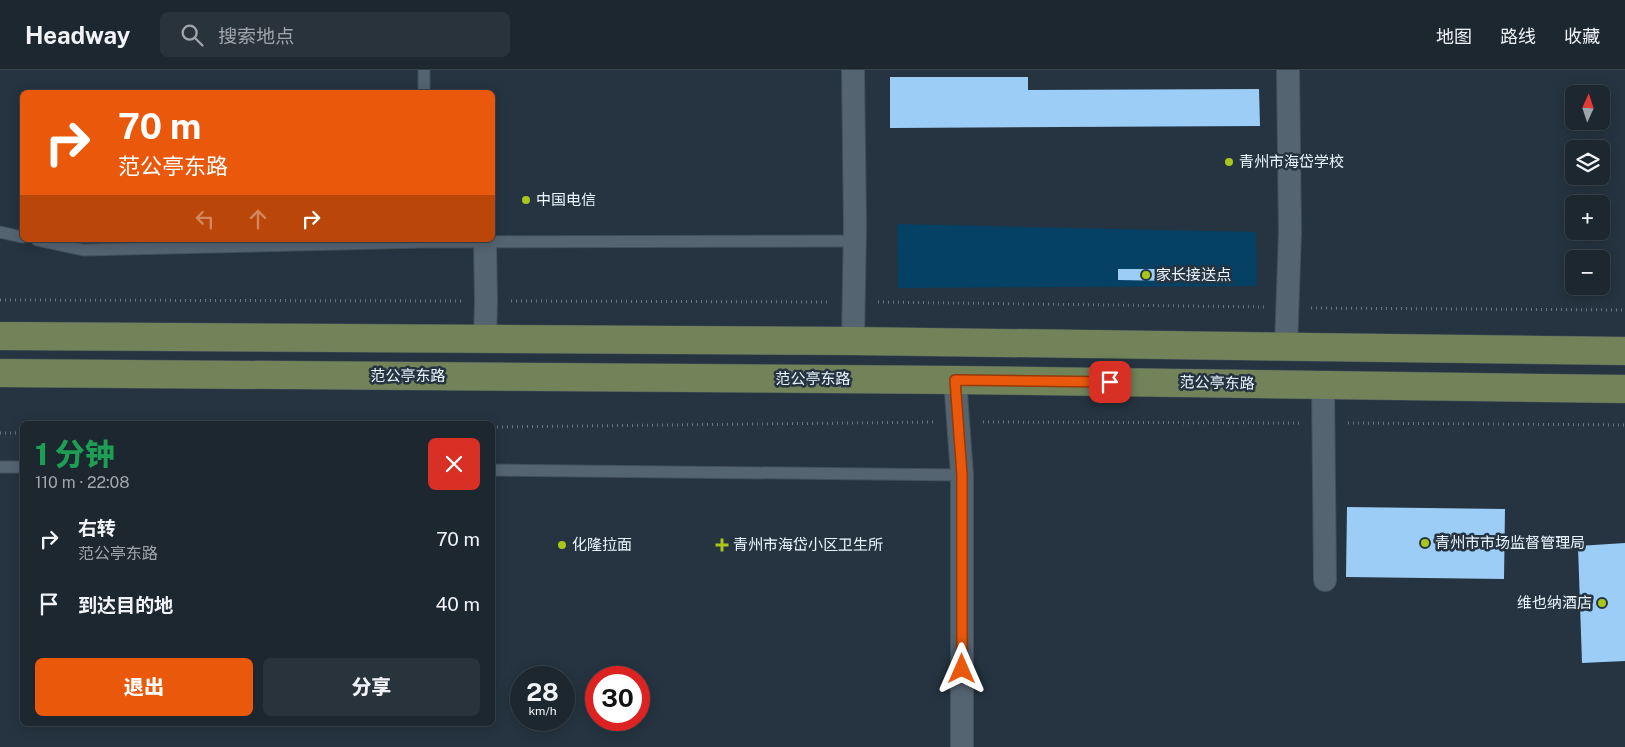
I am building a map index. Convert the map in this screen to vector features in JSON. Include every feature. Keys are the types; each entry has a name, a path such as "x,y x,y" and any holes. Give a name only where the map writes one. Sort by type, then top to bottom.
{"main road":[{"path":"0,336 853,341 1625,351"},
{"name":"范公亭东路","path":"0,373 955,380 1625,389"}],"street":[{"path":"853,341 855,241 854,70"},
{"path":"1286,346 1290,233 1288,70"},
{"path":"485,242 485,338"},
{"path":"955,380 962,475 962,747"},
{"path":"1323,384 1324,580"}],"lane":[{"path":"424,70 424,90"},
{"path":"0,232 20,237"},
{"path":"495,242 855,241"},
{"path":"46,242 83,250 386,242"},
{"path":"0,467 20,467"},
{"path":"495,470 962,475"}],"path":[{"path":"0,300 854,302 1625,310"},
{"path":"495,427 959,422 1625,425"},
{"path":"0,433 20,433"}],"shaded area":[{"path":"897,224 1256,232 1257,286 898,288"}],"building":[{"path":"890,77 1028,77 1028,90 1259,89 1260,126 890,128"},
{"name":"家长接送点","path":"1118,269 1174,269 1174,281 1118,280"},
{"name":"青州市市场监督管理局","path":"1347,507 1505,509 1504,579 1346,577"},
{"name":"维也纳酒店","path":"1625,543 1625,661 1582,663 1578,546"}],"place":[{"name":"青州市海岱学校","path":"1229,162"},
{"name":"中国电信","path":"526,200"},
{"name":"家长接送点","path":"1146,275"},
{"name":"青州市市场监督管理局","path":"1425,543"},
{"name":"化隆拉面","path":"562,545"},
{"name":"青州市海岱小区卫生所","path":"722,545"},
{"name":"维也纳酒店","path":"1602,603"}],"route":[{"path":"962,669 962,475 955,380 1110,382"}]}
